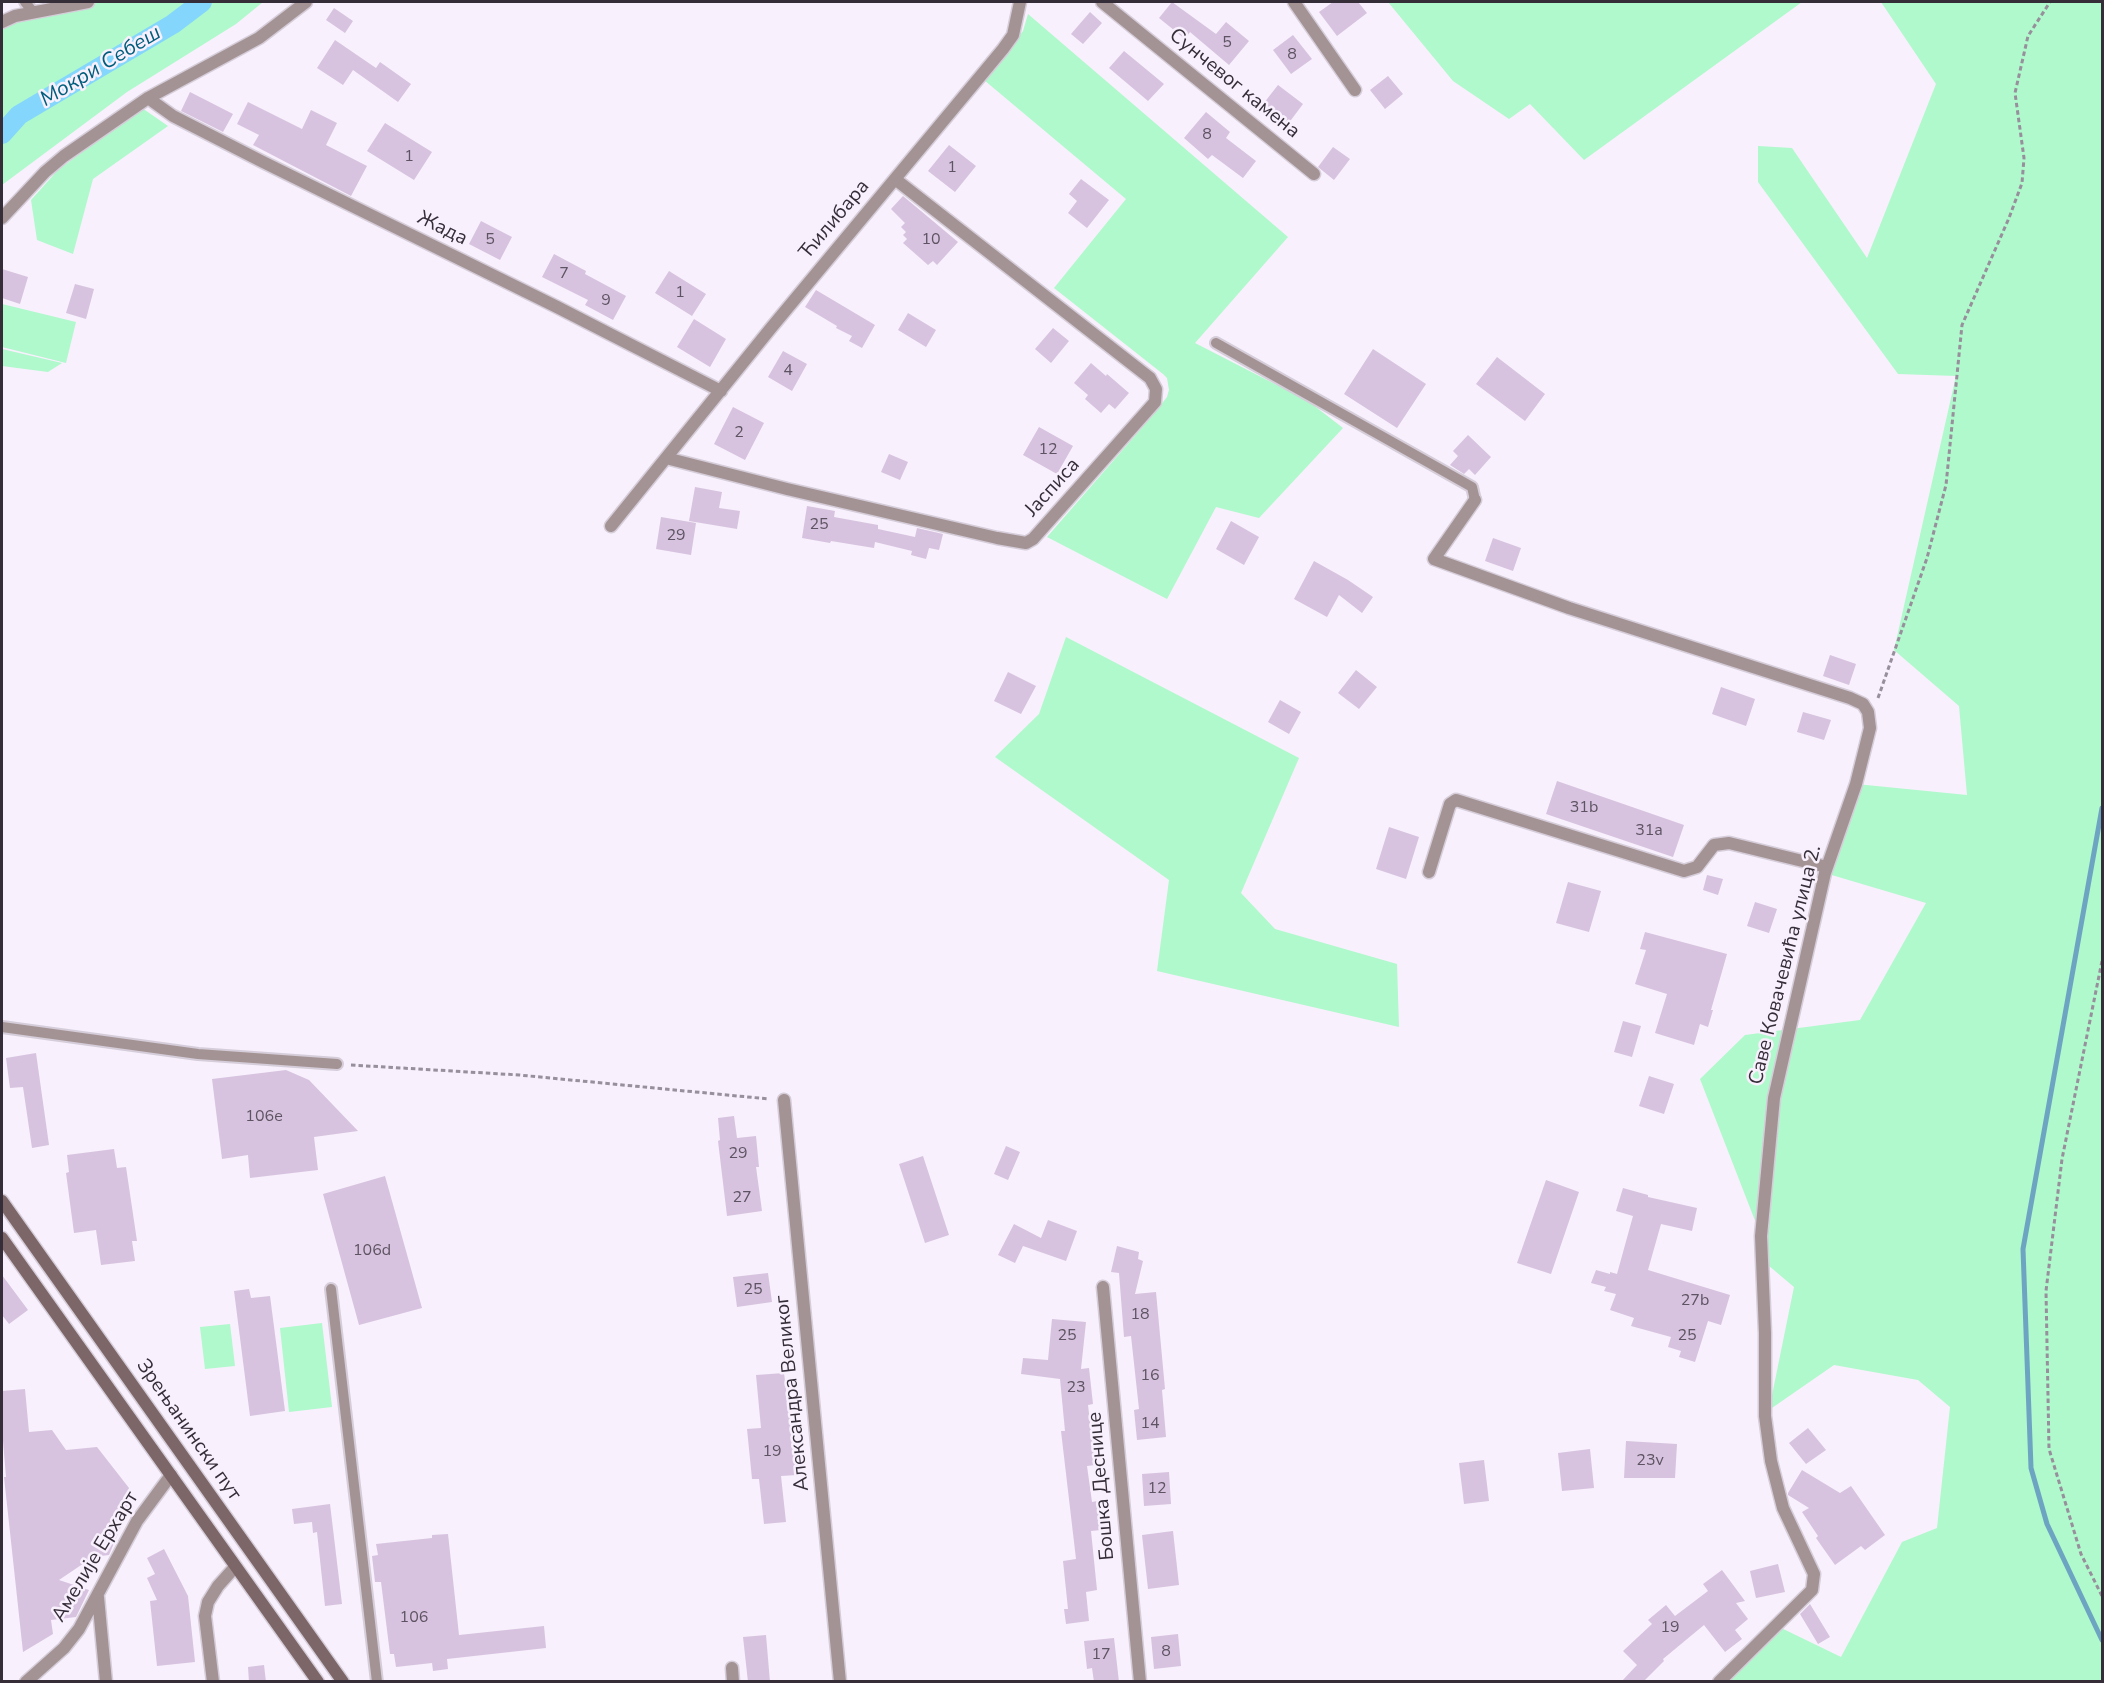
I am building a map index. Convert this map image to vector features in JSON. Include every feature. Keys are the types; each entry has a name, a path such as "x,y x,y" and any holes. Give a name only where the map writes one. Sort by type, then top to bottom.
{"main road":[{"name":"Зрењанински пут","path":"2,1201 343,1682"},
{"name":"Зрењанински пут","path":"2,1238 318,1682"}],"street":[{"path":"2,22 29,7 60,8 88,2"},
{"path":"2,218 45,172 64,156 148,98 259,38 306,2"},
{"name":"Ћилибара","path":"666,458 1013,35 1020,2"},
{"name":"Сунчевог камена","path":"1102,2 1314,174"},
{"path":"1294,2 1355,90"},
{"name":"Жада","path":"148,98 173,116 261,161 721,391"},
{"name":"Јасписа","path":"666,458 799,492 1026,543 1033,539 1155,402 1156,389 1150,378 895,179"},
{"path":"611,526 666,458"},
{"path":"1475,500 1434,559 1569,608 1850,698 1863,704 1868,712 1870,728"},
{"name":"Саве Ковачевића улица 2.","path":"1719,1682 1812,1590 1814,1574 1783,1508 1771,1461 1765,1416 1765,1333 1761,1236 1774,1098 1827,867 1856,784 1870,728"},
{"path":"1429,872 1450,804 1456,800 1684,871 1697,867 1714,845 1729,843 1827,867"},
{"name":"Александра Великог","path":"784,1100 840,1682"},
{"name":"Бошка Деснице","path":"1103,1287 1140,1682"},
{"name":"Амелије Ерхарт","path":"26,1682 64,1648 79,1629 137,1521 171,1475"},
{"path":"213,1682 205,1616 208,1602 218,1586 235,1567"},
{"path":"98,1596 106,1682"},
{"path":"732,1668 733,1682"}],"lane":[{"path":"1216,343 1472,487 1475,500"},
{"path":"2,1027 198,1054 337,1064"},
{"path":"331,1289 377,1682"}],"path":[{"path":"1870,728 1882,684 1927,558 1946,485 1962,325 2022,183 2024,158 2014,93 2028,36 2050,2"},
{"path":"2103,961 2062,1159 2046,1291 2049,1449 2080,1554 2103,1596"},
{"path":"337,1064 519,1075 784,1100"}],"green space":[{"path":"88,2 263,2 236,24 127,92 2,185 2,22"},
{"path":"1388,2 1802,2 1584,160 1530,104 1509,119 1453,81"},
{"path":"1881,2 2102,2 2102,1681 1719,1681 1775,1625 1841,1657 1902,1542 1937,1528 1950,1407 1918,1380 1834,1365 1769,1410 1794,1287 1762,1260 1761,1236 1700,1079 1745,1035 1860,1020 1926,903 1825,873 1856,784 1967,795 1959,706 1894,650 1956,376 1898,374 1758,182 1758,146 1792,148 1867,258 1936,84"},
{"path":"1028,14 1288,237 1195,343 1308,401 1343,428 1259,518 1216,507 1167,599 1047,537 1153,415 1167,397 1169,390 1167,378 1163,374 1054,288 1126,199 984,80 1023,31"},
{"path":"142,108 168,126 93,179 73,254 37,240 31,200 58,170"},
{"path":"2,304 76,322 66,363 2,347"},
{"path":"2,349 62,363 48,372 2,366"},
{"path":"1066,637 1299,758 1241,893 1275,929 1397,964 1399,1027 1157,971 1169,880 995,757 1039,714"},
{"path":"322,1323 332,1407 289,1412 280,1328"},
{"path":"230,1324 235,1366 205,1369 200,1327"}],"building":[{"path":"1172,2 1216,34 1226,22 1249,41 1229,65 1190,32 1185,39 1159,18"},
{"path":"1333,2 1358,2 1367,13 1337,36 1319,12"},
{"path":"334,8 353,21 345,33 326,20"},
{"path":"1090,12 1102,23 1083,44 1071,34"},
{"path":"1293,35 1312,59 1291,74 1273,50"},
{"path":"335,40 376,68 380,62 411,84 398,102 353,70 343,85 317,68"},
{"path":"1124,51 1164,84 1148,101 1109,68"},
{"path":"1388,76 1403,94 1385,109 1370,90"},
{"path":"1278,85 1303,104 1285,128 1260,108"},
{"path":"190,92 233,114 223,132 181,111"},
{"path":"248,102 302,129 311,110 337,123 326,145 367,166 351,196 253,145 259,135 237,124"},
{"path":"1206,112 1230,132 1226,138 1256,161 1243,178 1212,155 1208,159 1184,138"},
{"path":"385,123 432,152 414,180 367,151"},
{"path":"949,145 976,166 955,192 928,171"},
{"path":"1333,147 1350,159 1334,180 1318,167"},
{"path":"1081,179 1109,200 1087,228 1068,213 1077,201 1069,194"},
{"path":"903,196 958,242 937,265 933,261 928,265 903,243 907,239 903,235 906,232 901,227 905,223 891,209"},
{"path":"481,221 512,237 500,260 469,244"},
{"path":"554,254 626,296 613,320 585,305 588,300 542,277"},
{"path":"2,269 28,277 20,304 2,298"},
{"path":"669,271 706,294 692,316 655,293"},
{"path":"75,284 94,289 86,319 66,313"},
{"path":"816,290 875,325 862,348 849,341 852,336 805,307"},
{"path":"908,313 936,330 926,347 898,330"},
{"path":"694,319 726,339 710,367 677,347"},
{"path":"1053,328 1069,341 1051,363 1035,349"},
{"path":"1373,349 1426,384 1397,428 1344,394"},
{"path":"783,351 807,364 792,391 768,377"},
{"path":"1497,357 1545,394 1525,421 1476,384"},
{"path":"1091,363 1129,393 1115,409 1109,404 1101,413 1085,399 1088,395 1074,383"},
{"path":"733,407 764,423 745,460 714,444"},
{"path":"1039,427 1073,446 1057,474 1023,455"},
{"path":"1468,435 1491,457 1475,475 1469,469 1464,474 1450,465 1458,456 1453,451"},
{"path":"889,454 908,462 900,480 881,472"},
{"path":"695,487 722,492 719,508 740,511 737,529 689,521"},
{"path":"807,506 835,511 834,517 878,525 878,529 915,537 917,528 943,534 939,550 929,548 926,559 911,555 912,551 875,542 874,548 802,538"},
{"path":"661,517 696,523 691,555 656,549"},
{"path":"1231,521 1259,537 1244,565 1216,549"},
{"path":"1493,538 1521,548 1513,571 1485,561"},
{"path":"1314,561 1373,597 1362,613 1339,595 1327,617 1294,599"},
{"path":"1830,655 1856,664 1849,685 1823,676"},
{"path":"1356,670 1377,687 1359,709 1338,693"},
{"path":"1008,672 1036,686 1021,714 994,701"},
{"path":"1721,687 1755,699 1746,726 1712,714"},
{"path":"1280,700 1301,712 1289,734 1268,722"},
{"path":"1803,712 1831,720 1824,740 1797,732"},
{"path":"1557,781 1684,825 1673,857 1546,814"},
{"path":"1389,827 1419,837 1406,879 1376,869"},
{"path":"1707,875 1723,879 1718,895 1703,890"},
{"path":"1568,882 1601,891 1589,932 1556,923"},
{"path":"1755,902 1777,909 1769,933 1747,926"},
{"path":"1645,932 1727,954 1708,1027 1700,1024 1694,1045 1655,1033 1667,994 1635,984 1646,950 1640,949"},
{"path":"1623,1021 1641,1026 1632,1057 1614,1052"},
{"path":"36,1053 49,1145 32,1148 23,1087 10,1088 6,1058"},
{"path":"286,1070 309,1080 358,1131 314,1137 318,1170 250,1178 248,1155 222,1159 212,1079"},
{"path":"1649,1076 1674,1084 1664,1114 1639,1106"},
{"path":"734,1116 737,1138 756,1136 759,1167 756,1167 762,1211 727,1216 718,1141 720,1140 718,1118"},
{"path":"1006,1146 1020,1152 1008,1180 994,1174"},
{"path":"114,1149 117,1168 126,1167 137,1241 132,1241 135,1261 101,1265 96,1230 74,1233 66,1173 69,1172 67,1155"},
{"path":"923,1156 949,1235 925,1243 899,1164"},
{"path":"385,1176 422,1308 359,1325 323,1194"},
{"path":"1546,1180 1579,1192 1551,1274 1517,1263"},
{"path":"1623,1188 1648,1195 1648,1197 1697,1208 1692,1231 1661,1224 1648,1270 1730,1295 1721,1325 1708,1321 1695,1362 1679,1357 1681,1351 1668,1347 1671,1337 1631,1326 1634,1318 1610,1310 1616,1294 1604,1291 1606,1287 1591,1283 1596,1270 1617,1274 1633,1216 1616,1211"},
{"path":"1048,1220 1077,1231 1066,1261 1023,1246 1015,1263 998,1255 1014,1224 1041,1238"},
{"path":"1117,1246 1139,1252 1138,1259 1143,1261 1135,1294 1156,1292 1165,1389 1162,1390 1166,1437 1137,1440 1134,1410 1139,1409 1131,1336 1124,1337 1119,1273 1111,1272"},
{"path":"768,1273 772,1302 737,1307 733,1277"},
{"path":"2,1275 28,1310 9,1324 2,1315"},
{"path":"249,1289 251,1298 270,1296 285,1411 250,1416 234,1291"},
{"path":"1052,1319 1086,1322 1081,1369 1089,1368 1093,1404 1088,1405 1095,1465 1087,1466 1092,1502 1097,1501 1101,1530 1091,1531 1097,1590 1086,1592 1089,1621 1066,1624 1064,1609 1068,1609 1063,1561 1076,1559 1061,1431 1065,1431 1060,1379 1021,1374 1023,1358 1048,1360"},
{"path":"784,1373 797,1475 781,1476 786,1522 764,1524 759,1479 752,1479 747,1429 761,1428 756,1375"},
{"path":"25,1389 29,1432 52,1430 66,1450 97,1447 129,1488 130,1505 109,1555 93,1557 59,1580 89,1590 76,1617 51,1620 53,1634 23,1652 4,1477 6,1477 2,1391"},
{"path":"1808,1428 1826,1450 1806,1464 1789,1443"},
{"path":"1626,1441 1677,1444 1675,1478 1624,1478"},
{"path":"1590,1449 1594,1488 1562,1491 1558,1453"},
{"path":"1484,1460 1489,1501 1464,1504 1459,1463"},
{"path":"1802,1470 1840,1493 1851,1486 1885,1535 1865,1550 1861,1546 1835,1565 1816,1538 1818,1536 1802,1512 1809,1508 1788,1495"},
{"path":"1169,1472 1171,1504 1144,1506 1142,1474"},
{"path":"330,1504 342,1604 325,1606 317,1532 313,1533 312,1522 294,1524 292,1509"},
{"path":"1173,1531 1179,1585 1148,1589 1142,1535"},
{"path":"448,1534 459,1635 544,1626 546,1648 447,1659 448,1669 433,1671 432,1663 396,1667 394,1654 390,1654 381,1582 375,1582 372,1556 378,1555 376,1544"},
{"path":"164,1549 188,1596 195,1662 157,1666 150,1601 157,1600 147,1578 155,1574 147,1558"},
{"path":"1778,1564 1785,1592 1756,1598 1750,1571"},
{"path":"1722,1570 1745,1601 1736,1603 1748,1619 1735,1630 1742,1639 1725,1652 1704,1625 1663,1659 1664,1661 1643,1682 1621,1682 1637,1665 1623,1651 1652,1624 1648,1620 1666,1605 1675,1616 1708,1591 1703,1584"},
{"path":"1810,1604 1830,1637 1818,1644 1800,1614"},
{"path":"1178,1634 1181,1666 1154,1669 1151,1637"},
{"path":"766,1635 770,1682 748,1682 743,1637"},
{"path":"1114,1638 1119,1682 1094,1682 1092,1668 1087,1669 1084,1641"},
{"path":"264,1665 266,1682 249,1682 248,1667"}],"waterway":[{"name":"Мокри Себеш","path":"2,134 19,115 173,24 202,2"},
{"path":"2102,808 2023,1249 2031,1468 2047,1524 2102,1640"}]}
